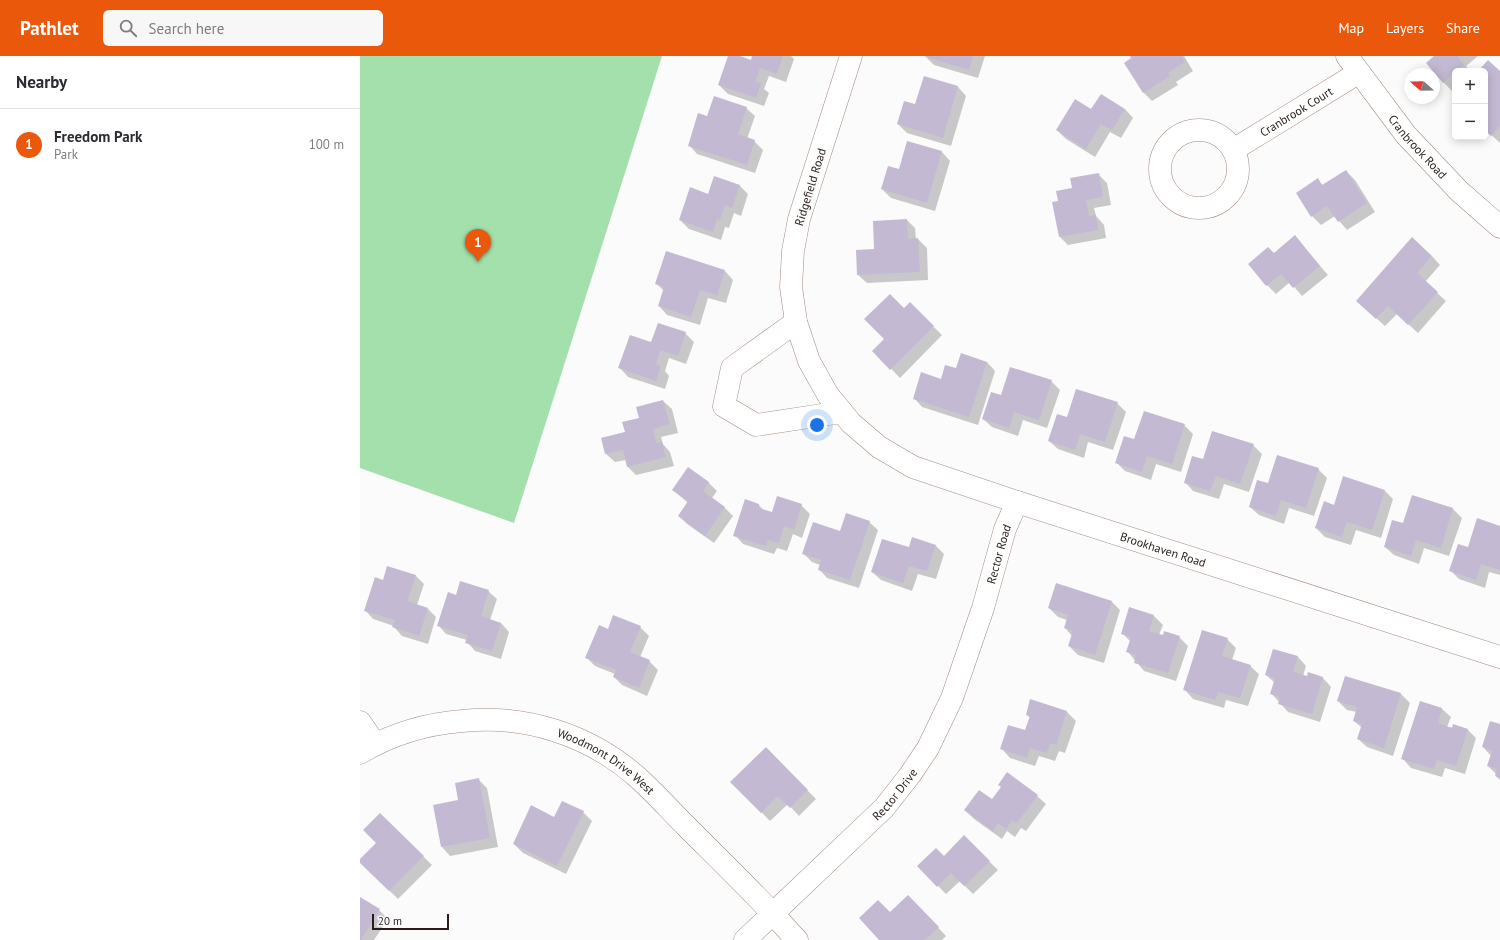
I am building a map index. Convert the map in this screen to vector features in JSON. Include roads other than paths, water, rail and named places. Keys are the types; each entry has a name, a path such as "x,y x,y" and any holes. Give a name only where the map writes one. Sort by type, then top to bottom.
{"street":[{"name":"Ridgefield Road","path":"817,376 809,361 796,322 791,287 793,251 799,219 851,56"},
{"name":"Cranbrook Court","path":"1233,150 1353,64"},
{"name":"Cranbrook Road","path":"1353,64 1406,135 1459,191 1500,227"},
{"path":"796,322 732,368 724,406 756,425 842,412"},
{"name":"Brookhaven Road","path":"817,376 828,395 851,423 879,447 913,467 1017,502 1500,657"},
{"name":"Rector Road","path":"982,608 1006,529 1017,502"},
{"name":"Rector Drive","path":"745,940 884,808 910,774 928,748 952,698 982,608"},
{"name":"Woodmont Drive West","path":"368,749 394,735 416,728 475,719 525,723 548,728 572,736 602,752 636,776 774,914 797,940"},
{"path":"360,722 368,749"}],"place":[{"name":"Freedom Park","path":"478,262"}]}
